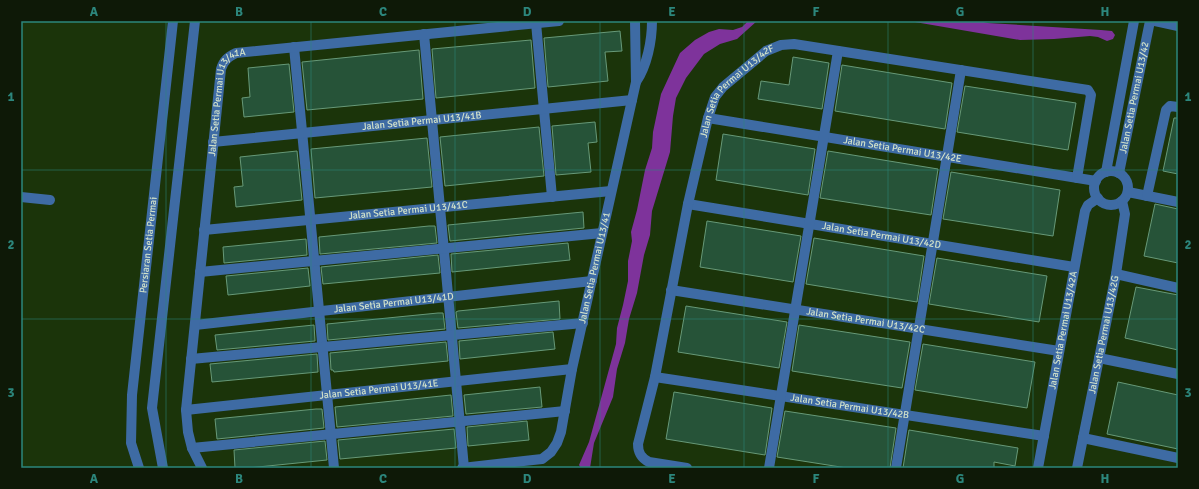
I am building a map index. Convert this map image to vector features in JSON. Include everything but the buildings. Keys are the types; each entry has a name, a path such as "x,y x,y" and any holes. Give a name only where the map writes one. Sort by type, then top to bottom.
{"street":[{"name":"Persiaran Setia Permai","path":"139,468 131,443 132,395 173,21"},
{"path":"163,468 152,408 195,21"},
{"name":"Jalan Setia Permai U13/41A","path":"202,468 192,448 188,432 186,410 213,142 223,62 228,56 236,52 559,21"},
{"name":"Jalan Setia Permai U13/41","path":"463,468 542,459 551,452 557,443 561,432 572,369 636,82 635,21"},
{"name":"Jalan Setia Permai U13/41","path":"636,82 643,72 652,32 652,21"},
{"name":"Jalan Setia Permai U13/42","path":"1106,172 1134,21"},
{"name":"Jalan Setia Permai U13/42","path":"1119,173 1150,21"},
{"path":"1155,21 1178,26"},
{"path":"536,23 552,196"},
{"path":"424,34 460,421 463,468"},
{"name":"Jalan Setia Permai U13/42F","path":"687,468 649,462 640,454 638,444 655,377 688,204 708,118 715,97 722,87 766,51 781,45 794,44 1086,90 1091,93 1077,178"},
{"path":"294,47 334,468"},
{"path":"769,468 838,51"},
{"path":"896,468 960,70"},
{"name":"Jalan Setia Permai U13/41B","path":"213,142 632,100"},
{"path":"1147,196 1166,110 1174,107"},
{"path":"1117,111 1131,114"},
{"name":"Jalan Setia Permai U13/42E","path":"708,118 1096,181"},
{"path":"1106,172 1119,173 1126,181 1128,192 1122,201 1112,205 1101,202 1095,189 1096,181 1106,172"},
{"name":"Jalan Setia Permai U13/41C","path":"204,230 611,191"},
{"path":"1128,192 1178,202"},
{"path":"21,197 50,200"},
{"name":"Jalan Setia Permai U13/42A","path":"1038,468 1085,211 1088,205 1098,198"},
{"name":"Jalan Setia Permai U13/42G","path":"1076,468 1116,274 1125,214 1122,201"},
{"name":"Jalan Setia Permai U13/42D","path":"688,204 1074,267"},
{"path":"200,272 602,233"},
{"path":"1116,274 1178,288"},
{"name":"Jalan Setia Permai U13/41D","path":"195,325 592,281"},
{"name":"Jalan Setia Permai U13/42C","path":"671,290 1059,351"},
{"path":"191,359 583,323"},
{"path":"1099,358 1178,374"},
{"name":"Jalan Setia Permai U13/41E","path":"186,410 572,369"},
{"name":"Jalan Setia Permai U13/42B","path":"655,377 1044,436"},
{"path":"192,448 565,411"},
{"path":"1083,438 1178,458"}],"shaded area":[{"path":"748,21 757,21 737,39 720,44 704,54 686,78 676,98 670,152 652,211 650,235 644,255 637,293 629,319 625,343 617,369 613,397 594,443 590,468 581,468 579,465 589,442 616,344 617,328 628,281 628,261 632,241 631,232 645,170 652,148 653,132 661,94 680,53 695,40 709,32 719,29 733,30 742,27"},
{"path":"909,21 979,21 988,23 1112,31 1115,35 1113,39 1107,41 1098,37 1090,36 1020,40"}]}
